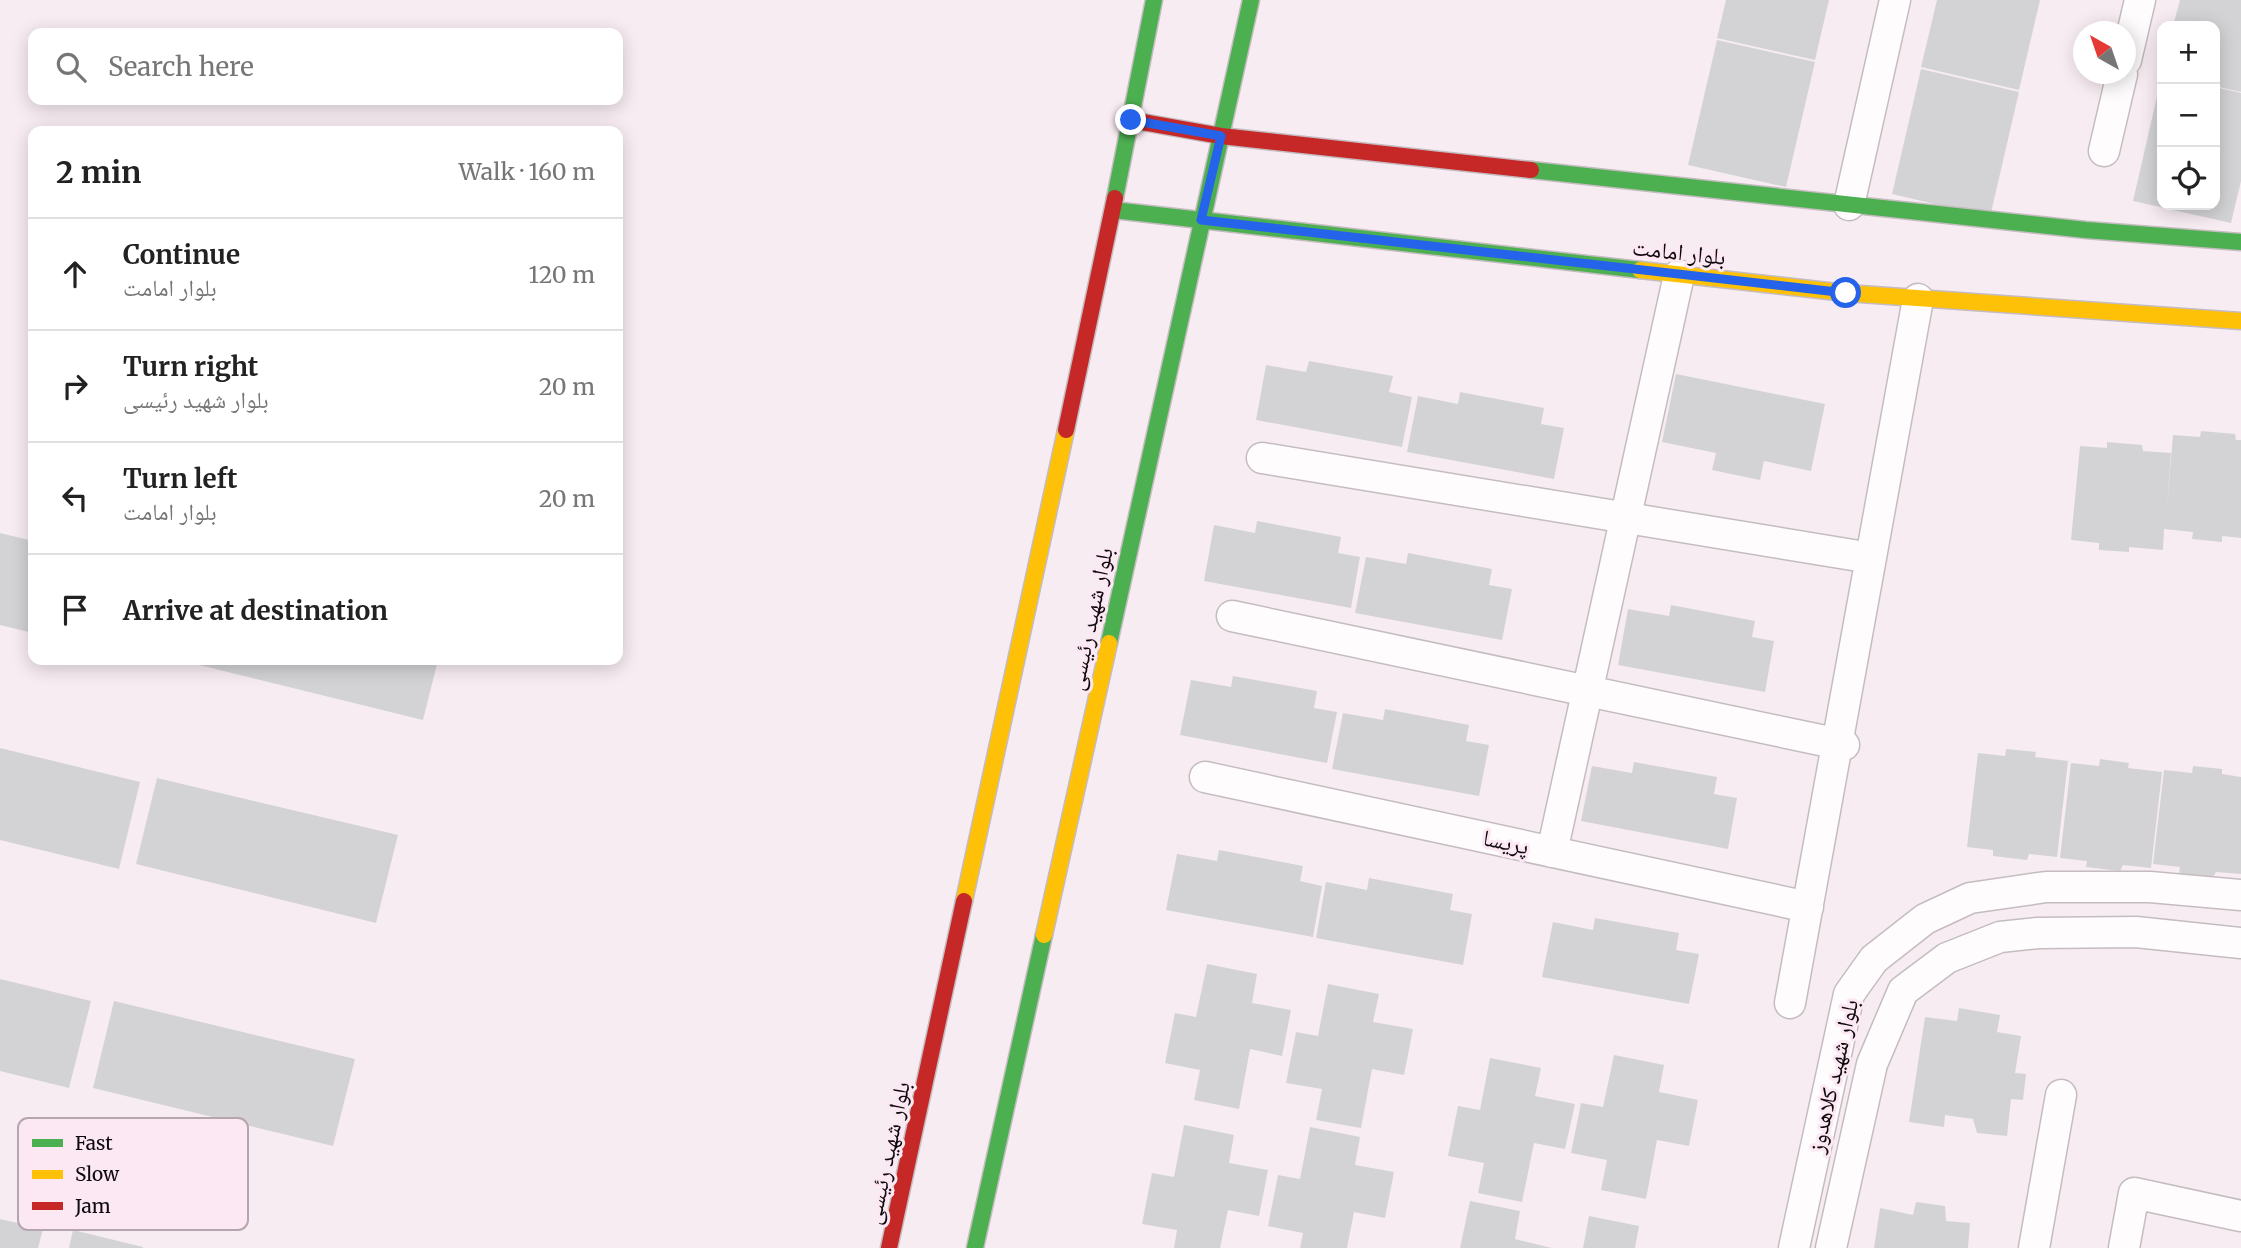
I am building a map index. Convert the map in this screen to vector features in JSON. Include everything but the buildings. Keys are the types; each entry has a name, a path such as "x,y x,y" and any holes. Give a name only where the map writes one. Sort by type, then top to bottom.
{"main road":[{"name":"بلوار شهید رئیسی","path":"889,1248 1113,209 1154,0"},
{"name":"بلوار شهید رئیسی","path":"975,1248 1251,0"},
{"path":"1131,120 1221,136 2086,230 2241,242"},
{"name":"بلوار امامت","path":"1113,209 1846,293 2241,321"}],"street":[{"path":"1849,205 1895,0"},
{"path":"2135,21 2140,0"},
{"path":"2104,151 2120,84"},
{"path":"1552,852 1679,275"},
{"path":"1790,1003 1840,744 1918,299"},
{"path":"1262,458 1871,558"},
{"path":"1232,616 1840,744"},
{"name":"پریسا","path":"1205,777 1808,907"},
{"name":"بلوار شهید کلاهدوز","path":"1794,1248 1849,994 1874,959 1925,919 1970,898 2046,887 2150,887 2241,895"},
{"name":"بلوار شهید کلاهدوز","path":"1831,1248 1872,1065 1903,991 1947,958 2000,937 2038,933 2136,932 2241,943"},
{"path":"2034,1248 2060,1095"},
{"path":"2124,1248 2134,1193 2241,1216"}],"traffic: fast":[{"path":"1115,198 1154,0"},
{"path":"1109,643 1251,0"},
{"path":"1531,170 2086,230 2241,242"},
{"path":"1113,210 1640,270"},
{"path":"975,1248 1044,935"}],"traffic: slow":[{"path":"1640,270 1846,293 2241,321"},
{"path":"964,901 1066,430"},
{"path":"1044,935 1109,643"}],"traffic: jam":[{"path":"1131,120 1221,136 1531,170"},
{"path":"1066,430 1115,198"},
{"path":"889,1248 964,901"}],"route":[{"path":"1131,120 1221,136 1201,220 1846,293"}]}
